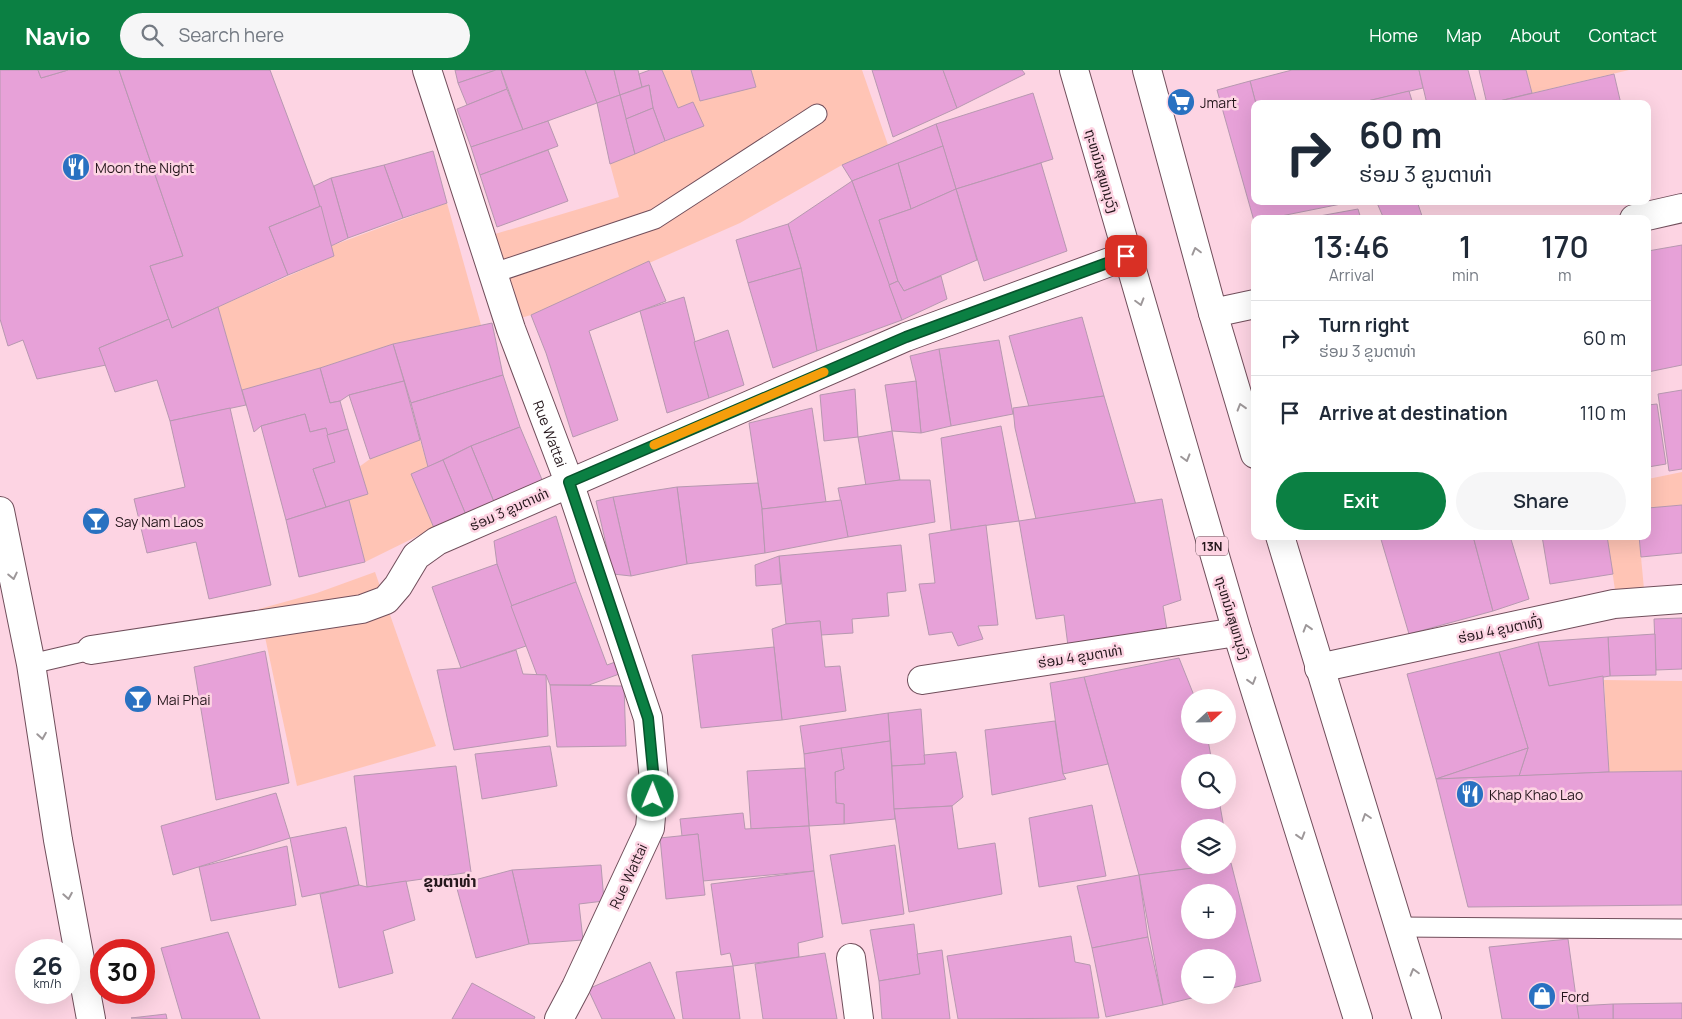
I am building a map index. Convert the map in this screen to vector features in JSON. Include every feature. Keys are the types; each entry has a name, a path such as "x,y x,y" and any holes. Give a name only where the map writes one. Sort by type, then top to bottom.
{"main road":[{"name":"Rue Wattai","path":"426,70 511,329 569,482 648,718 654,781 650,828 576,988 559,1019"},
{"name":"ຖະຫນົນສຸພານຸວົງ","path":"1074,70 1126,256 1237,632 1358,1019"},
{"path":"1152,71 1213,313 1251,441"},
{"path":"1651,215 1682,208"},
{"name":"ຮ່ອມ 3 ຂູນຕາທ່າ","path":"91,650 362,609 386,600 398,586 416,556 437,541 906,337 1126,256"},
{"path":"1213,313 1251,305"},
{"path":"0,511 31,664 58,840 91,1019"},
{"path":"1281,540 1427,1019"},
{"name":"ຮ່ອມ 4 ຂູນຕາທົ່ງ","path":"1319,668 1614,604 1682,599"},
{"name":"ຮ່ອມ 4 ຂູນຕາທ່າ","path":"922,680 1237,632"},
{"path":"851,958 859,1019"}],"lane":[{"path":"494,273 655,218 817,114"},
{"path":"31,664 91,650"},
{"path":"1400,926 1682,929"}],"shaded area":[{"path":"662,70 691,70 701,101 755,87 751,70 862,70 888,145 842,165 740,223 531,315 514,320 485,237 619,197 610,164 703,126 693,102 678,108"},
{"path":"1526,70 1629,70 1532,93"},
{"path":"447,203 481,325 393,344 320,368 242,390 218,307 334,256 331,246"},
{"path":"420,440 428,467 434,528 365,562 349,500 368,494 359,467 370,459"},
{"path":"1682,472 1682,505 1651,508 1651,478"},
{"path":"1608,540 1639,540 1644,589 1615,590"},
{"path":"375,572 436,746 297,786 259,609 317,593"},
{"path":"1604,680 1682,681 1682,771 1609,772"}],"building":[{"name":"Moon the Night","path":"0,70 38,70 41,78 68,70 119,70 183,256 150,266 169,319 99,348 106,365 37,379 23,340 8,346 0,319"},
{"path":"38,70 68,70 41,78"},
{"path":"119,70 270,70 321,206 269,227 288,275 172,328 150,266 183,256"},
{"path":"455,70 496,70 458,83"},
{"path":"501,70 507,89 467,105 458,83"},
{"path":"501,70 585,70 597,103 523,130"},
{"path":"585,70 614,70 620,95 597,103"},
{"path":"614,70 638,70 642,87 620,95"},
{"path":"650,70 662,70 678,108 693,102 704,126 665,141 653,108 649,85 642,87 639,74"},
{"path":"691,70 751,70 756,87 700,101"},
{"path":"872,70 943,70 957,108 893,137"},
{"path":"943,70 1022,70 1025,74 957,108"},
{"path":"1292,70 1419,70 1423,88 1372,100 1255,100 1250,81"},
{"path":"1419,70 1468,70 1476,100 1426,100"},
{"path":"1479,70 1526,70 1532,93 1503,100 1486,100"},
{"path":"1614,74 1620,100 1504,100"},
{"path":"1250,81 1255,100 1251,100 1251,205 1336,205 1286,215 1252,215 1217,90"},
{"path":"649,85 653,108 626,119 620,95"},
{"path":"507,89 523,130 471,147 457,109"},
{"path":"1409,91 1412,100 1372,100"},
{"path":"1033,93 1053,159 956,189 936,124"},
{"path":"620,95 635,154 610,164 597,103"},
{"path":"653,108 665,141 635,154 626,119"},
{"path":"548,121 558,146 480,175 471,147"},
{"path":"936,124 943,146 852,181 842,165"},
{"path":"943,146 956,189 911,209 898,163"},
{"path":"548,150 568,201 497,227 480,175"},
{"path":"433,151 447,203 403,218 384,165"},
{"path":"898,163 911,209 879,220 898,281 889,285 852,181"},
{"path":"1041,163 1067,251 984,281 956,189"},
{"path":"384,165 403,218 348,238 331,178"},
{"path":"331,178 348,238 331,246 314,186"},
{"path":"852,181 902,320 817,351 801,268 788,224"},
{"path":"956,189 977,260 904,291 898,281 879,220 911,209"},
{"path":"1378,205 1418,205 1422,215 1382,215"},
{"path":"321,206 334,256 288,275 269,227"},
{"path":"1358,209 1360,215 1325,215"},
{"path":"788,224 801,268 748,283 736,240"},
{"path":"1682,245 1682,365 1651,371 1651,250"},
{"path":"649,261 666,301 589,331 618,420 573,437 546,353 531,315"},
{"path":"801,268 817,351 773,368 748,283"},
{"path":"941,276 947,299 902,320 889,285 898,281 904,291"},
{"path":"684,297 709,398 667,413 640,311"},
{"path":"218,307 246,405 170,421 157,380 115,392 99,348 169,319 172,328"},
{"path":"1082,317 1104,396 1029,407 1009,336"},
{"path":"492,323 503,375 411,403 393,344"},
{"path":"728,330 744,385 709,398 694,342"},
{"path":"999,340 1013,414 951,426 939,349"},
{"path":"393,344 404,381 349,395 340,401 330,403 320,368"},
{"path":"939,349 951,426 921,433 916,381 910,356"},
{"path":"320,368 330,403 340,401 348,429 327,435 326,428 310,432 305,414 261,426 254,432 242,390"},
{"path":"503,375 520,427 471,446 428,467 411,403"},
{"path":"404,381 420,440 370,459 349,395"},
{"path":"916,381 921,433 892,431 885,385"},
{"path":"855,389 858,437 824,441 820,395"},
{"path":"1682,390 1682,469 1669,471 1658,394"},
{"path":"1104,396 1136,505 1036,519 1015,428 1013,408"},
{"path":"1657,404 1666,464 1651,466 1651,405"},
{"path":"230,408 271,585 209,599 196,542 147,553 134,499 185,487 170,421"},
{"path":"812,408 826,502 762,509 749,423"},
{"path":"305,414 310,432 326,428 335,462 313,469 326,507 286,520 261,426"},
{"path":"1001,426 1019,521 951,530 941,438"},
{"path":"520,427 543,482 494,502 471,446"},
{"path":"348,429 368,494 326,507 313,469 335,462 327,435"},
{"path":"892,431 900,480 866,486 858,437"},
{"path":"471,446 494,502 466,515 443,460"},
{"path":"443,460 466,515 434,528 411,474"},
{"path":"900,480 930,480 935,522 848,537 838,488"},
{"path":"758,483 765,553 687,564 677,487"},
{"path":"677,487 687,564 631,576 613,497"},
{"path":"613,497 631,576 613,574 596,501"},
{"path":"1162,499 1181,600 1163,606 1168,636 1068,646 1064,615 1036,619 1019,521"},
{"path":"349,500 365,562 299,577 286,520"},
{"path":"841,500 848,537 765,553 762,509"},
{"path":"1682,505 1682,553 1641,557 1639,540 1651,540 1651,508"},
{"path":"556,516 576,582 511,606 497,564 494,541"},
{"path":"986,525 998,625 978,626 983,639 958,646 952,632 929,635 919,584 935,583 929,534"},
{"path":"1381,540 1474,540 1493,611 1409,634"},
{"path":"1474,540 1511,540 1529,599 1493,611"},
{"path":"1543,540 1608,540 1613,574 1550,584"},
{"path":"901,545 906,591 887,593 889,616 852,619 853,633 821,635 820,621 786,624 779,556"},
{"path":"779,556 781,584 756,586 755,565"},
{"path":"497,564 526,646 461,668 432,587"},
{"path":"576,582 607,665 618,661 622,673 589,685 550,685 546,675 537,675 511,606"},
{"path":"1682,618 1682,669 1656,670 1654,619"},
{"path":"820,621 825,667 840,666 846,711 782,720 772,629 786,624"},
{"path":"1655,634 1656,675 1610,676 1608,637"},
{"path":"1608,637 1610,676 1549,686 1538,642"},
{"path":"1538,642 1549,686 1603,676 1609,772 1519,776 1528,748 1499,652"},
{"path":"774,647 782,720 701,728 692,655"},
{"path":"516,650 523,674 546,675 548,736 454,750 437,670 461,668"},
{"path":"265,651 289,783 216,800 194,667"},
{"path":"1499,652 1528,748 1436,779 1407,674"},
{"path":"1179,658 1191,689 1181,689 1181,744 1209,744 1211,754 1181,754 1181,809 1221,809 1222,819 1181,819 1181,870 1139,875 1084,677"},
{"path":"1084,677 1108,764 1063,774 1050,683"},
{"path":"550,685 624,686 626,746 557,747"},
{"path":"921,709 925,764 892,766 888,713"},
{"path":"888,713 890,741 804,754 800,726"},
{"path":"1055,721 1063,774 1066,779 992,795 985,730"},
{"path":"890,741 895,819 844,824 844,804 836,803 835,772 844,769 841,748"},
{"path":"550,746 557,786 482,799 475,754"},
{"path":"841,748 844,769 835,772 836,803 844,804 844,824 809,826 804,754"},
{"path":"1528,748 1519,776 1436,779"},
{"path":"956,752 963,797 952,806 894,809 892,766 925,764 924,755"},
{"path":"456,766 471,872 367,887 354,776"},
{"path":"805,768 809,826 751,829 747,771"},
{"path":"1682,771 1682,905 1468,907 1436,779"},
{"path":"276,793 290,838 173,875 161,826"},
{"path":"1092,805 1106,876 1039,887 1029,818"},
{"path":"952,806 958,849 995,843 1002,894 909,912 894,809"},
{"path":"743,813 745,829 809,826 814,871 703,881 698,834 682,836 680,819"},
{"path":"346,827 359,885 302,897 290,838"},
{"path":"698,834 705,895 666,899 660,838"},
{"path":"895,845 904,914 842,924 830,855"},
{"path":"287,846 296,905 211,921 199,867"},
{"path":"601,865 604,901 579,904 583,940 529,944 512,870"},
{"path":"512,870 529,944 476,958 456,885"},
{"path":"1181,870 1181,874 1234,874 1261,981 1236,987 1236,949 1181,949 1181,1001 1163,1005 1139,875"},
{"path":"814,871 823,937 798,943 799,957 733,966 730,953 721,955 711,884"},
{"path":"1139,875 1148,937 1092,948 1077,886"},
{"path":"406,881 415,920 383,931 393,973 339,988 320,894 359,885 367,887"},
{"path":"914,924 920,974 879,981 870,930"},
{"path":"228,932 260,1019 182,1019 161,948"},
{"path":"1071,936 1075,962 1090,965 1099,1018 958,1019 947,956"},
{"path":"1148,937 1163,1005 1106,1017 1092,948"},
{"path":"1568,939 1579,1019 1502,1019 1489,947"},
{"path":"942,950 950,1019 882,1019 879,981 920,974 917,954"},
{"path":"825,953 837,1019 763,1019 755,964"},
{"path":"650,962 675,1019 602,1019 588,989"},
{"path":"733,966 740,1019 683,1019 676,972"},
{"path":"472,983 535,1017 534,1019 452,1019"},
{"path":"1682,1003 1682,1019 1613,1019 1613,1004"},
{"path":"1613,1004 1613,1019 1579,1019 1577,1006"},
{"path":"166,1014 167,1019 131,1018"}],"slow traffic":[{"path":"654,445 824,372"}],"place":[{"name":"Jmart","path":"1181,102"},
{"name":"Moon the Night","path":"76,167"},
{"name":"Say Nam Laos","path":"96,521"},
{"name":"Mai Phai","path":"138,699"},
{"name":"Khap Khao Lao","path":"1470,794"},
{"name":"Ford","path":"1542,996"}],"district":[{"name":"ຂູນຕາທ່າ","path":"450,881"}],"route":[{"path":"653,796 654,781 648,718 569,482 906,337 1126,256"}]}
